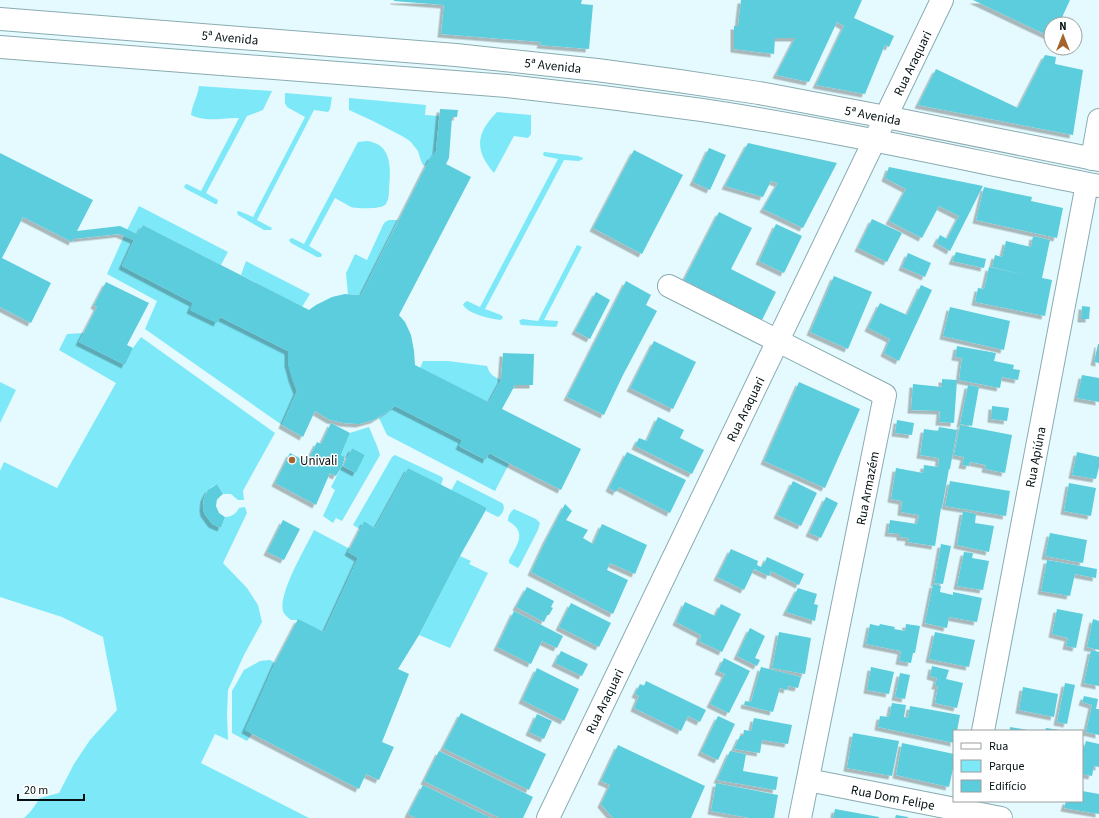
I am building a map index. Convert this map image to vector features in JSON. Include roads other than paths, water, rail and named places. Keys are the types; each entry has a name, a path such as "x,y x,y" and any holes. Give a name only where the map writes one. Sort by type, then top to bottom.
{"street":[{"name":"Rua Araquari","path":"548,818 942,0"},
{"name":"5ª Avenida","path":"0,20 456,55 679,80 759,93 886,117 1095,159"},
{"name":"5ª Avenida","path":"0,47 507,86 590,95 703,110 875,140 1093,185"},
{"path":"1095,159 1099,120"},
{"name":"Rua Apiúna","path":"984,730 1093,185"},
{"name":"Rua Armazém","path":"669,286 886,395 800,818"},
{"name":"Rua Dom Felipe","path":"808,780 968,810 1002,818"}],"place":[{"name":"Univali","path":"292,460"}]}
